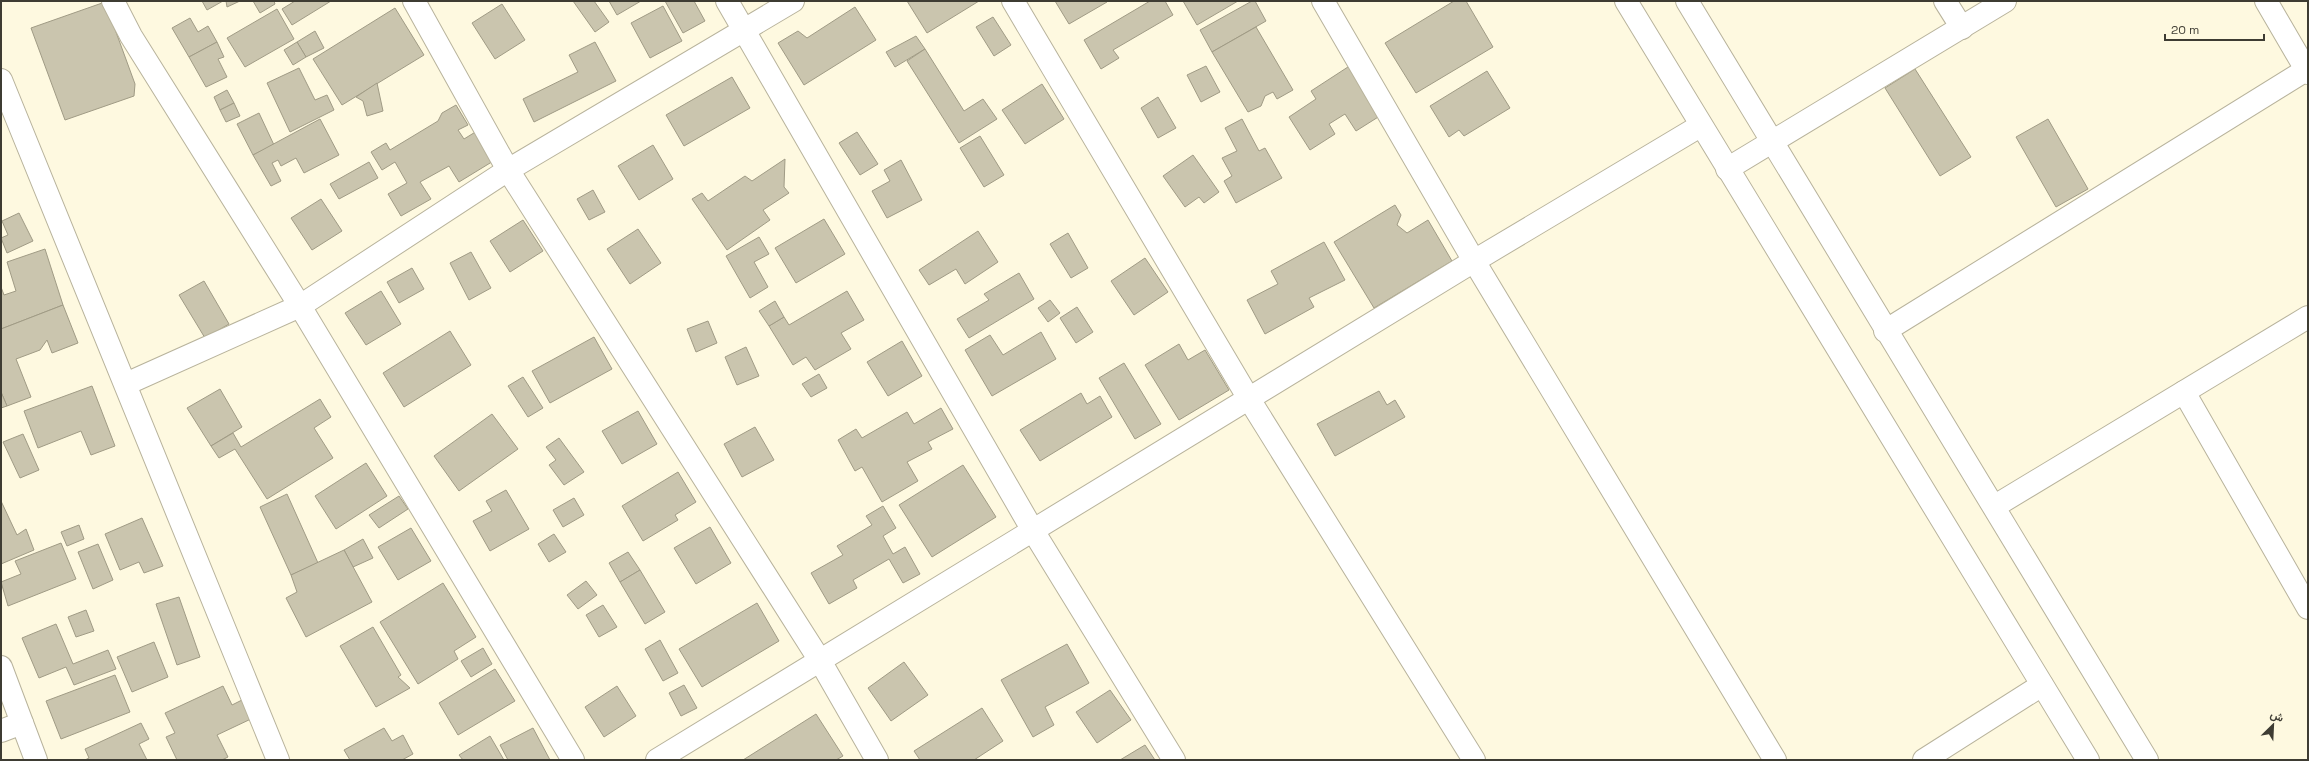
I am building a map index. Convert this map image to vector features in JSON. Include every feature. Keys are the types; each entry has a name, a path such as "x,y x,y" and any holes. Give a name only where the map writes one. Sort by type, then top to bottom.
{"street":[{"path":"113,1 131,36 300,306 573,760"},
{"path":"414,1 508,170 819,659 877,760"},
{"path":"727,1 1032,529 1174,760"},
{"path":"126,384 300,306 508,170 793,1"},
{"path":"1013,1 1249,400 1474,760"},
{"path":"1323,1 1474,261 1775,760"},
{"path":"1626,1 1700,126 2088,760"},
{"path":"1687,1 1885,331 1995,506 2147,760"},
{"path":"1945,1 1962,28"},
{"path":"1727,169 1772,144 2005,1"},
{"path":"1885,331 2307,71 2266,1"},
{"path":"1,80 278,760"},
{"path":"657,760 1032,529 1249,400 1474,261 1700,126"},
{"path":"1995,506 2308,317"},
{"path":"2184,392 2308,608"},
{"path":"1,667 36,760"},
{"path":"1924,760 2042,685"},
{"path":"1,731 22,723"}],"building":[{"path":"202,1 223,1 207,10"},
{"path":"226,1 240,1 227,7"},
{"path":"253,1 274,1 275,4 260,13"},
{"path":"295,1 331,1 292,25 282,9"},
{"path":"573,1 594,1 609,22 595,32"},
{"path":"609,1 641,1 617,15"},
{"path":"665,1 694,1 705,21 683,33"},
{"path":"907,1 979,1 927,33"},
{"path":"1055,1 1106,1 1107,2 1069,24"},
{"path":"1150,1 1165,1 1173,15 1113,50 1119,58 1101,69 1084,40"},
{"path":"1183,1 1238,1 1197,25"},
{"path":"1252,1 1255,1 1266,21 1212,52 1200,30"},
{"path":"1454,1 1466,1 1493,47 1416,93 1385,43"},
{"path":"105,2 135,84 134,96 65,120 31,28"},
{"path":"502,4 525,40 495,59 472,23"},
{"path":"663,6 682,41 650,58 631,23"},
{"path":"855,7 876,40 804,85 778,43 798,31 807,38"},
{"path":"395,8 424,55 342,105 313,59"},
{"path":"277,9 294,39 245,67 227,38"},
{"path":"993,17 1011,45 994,56 976,27"},
{"path":"190,18 198,32 208,26 217,42 189,57 172,28"},
{"path":"1256,27 1293,90 1277,99 1273,92 1265,96 1261,106 1248,112 1212,52"},
{"path":"315,31 324,48 306,57 297,42"},
{"path":"916,36 925,49 895,67 886,52"},
{"path":"217,42 224,57 218,59 227,77 206,87 189,57"},
{"path":"297,42 306,57 293,65 284,50"},
{"path":"595,42 616,81 534,122 523,99 578,72 569,55"},
{"path":"925,49 964,111 983,99 997,119 959,143 907,61"},
{"path":"1351,65 1383,114 1356,131 1345,114 1329,124 1335,134 1310,150 1289,117 1316,99 1311,91"},
{"path":"1206,66 1220,92 1201,102 1187,75"},
{"path":"299,68 315,100 327,95 334,110 290,132 267,83"},
{"path":"1915,69 1971,157 1940,176 1885,88"},
{"path":"1487,71 1510,108 1464,136 1459,130 1449,137 1430,106"},
{"path":"732,77 750,108 684,146 666,115"},
{"path":"377,83 383,111 367,116 363,101 356,97"},
{"path":"1042,84 1064,119 1025,144 1002,110"},
{"path":"227,90 234,103 220,110 214,97"},
{"path":"1158,97 1176,128 1158,138 1141,108"},
{"path":"234,103 240,116 226,122 220,110"},
{"path":"456,105 468,125 458,130 464,139 477,131 495,160 459,182 449,166 420,182 431,199 401,216 388,194 407,183 395,162 382,170 371,152 386,143 390,150 438,121 442,113"},
{"path":"259,113 274,145 253,155 237,124"},
{"path":"320,119 339,155 304,173 296,158 281,166 278,160 272,163 281,181 271,186 253,155"},
{"path":"1242,119 1259,151 1265,148 1282,178 1236,203 1224,181 1232,176 1222,158 1237,151 1225,128"},
{"path":"2048,119 2088,189 2056,207 2016,137"},
{"path":"857,132 878,164 860,175 839,143"},
{"path":"980,136 1004,175 984,187 960,148"},
{"path":"653,145 673,179 639,200 618,166"},
{"path":"1193,155 1219,192 1204,203 1199,197 1185,207 1163,176"},
{"path":"785,159 784,187 789,193 763,210 770,220 727,250 692,199 702,193 708,201 745,176 752,181"},
{"path":"901,160 922,200 887,218 872,191 890,181 884,170"},
{"path":"369,162 378,178 339,199 330,184"},
{"path":"593,190 605,212 589,220 577,199"},
{"path":"321,199 342,231 312,250 291,218"},
{"path":"1395,205 1401,215 1397,225 1407,233 1428,220 1452,261 1374,308 1334,242"},
{"path":"19,213 33,241 7,253 1,238 8,235 2,221"},
{"path":"824,219 845,254 796,283 775,248"},
{"path":"523,220 543,251 510,272 490,241"},
{"path":"638,229 661,263 630,284 607,249"},
{"path":"978,231 998,262 965,284 956,269 929,285 919,270"},
{"path":"1068,233 1088,268 1071,278 1050,244"},
{"path":"759,237 769,254 754,262 768,287 750,298 726,256"},
{"path":"1324,242 1345,280 1309,298 1314,307 1265,334 1247,300 1278,284 1271,271"},
{"path":"45,249 63,305 1,329 1,287 4,295 16,291 7,262"},
{"path":"471,252 491,288 469,300 450,263"},
{"path":"1145,258 1168,292 1134,315 1111,281"},
{"path":"412,268 424,289 399,303 387,282"},
{"path":"1019,273 1034,299 969,338 957,319 989,300 984,294"},
{"path":"204,281 229,324 205,338 179,295"},
{"path":"381,291 401,324 366,345 345,313"},
{"path":"847,291 864,320 841,333 851,349 815,370 806,357 793,365 769,326 784,317 789,325"},
{"path":"1050,300 1060,313 1048,322 1038,308"},
{"path":"775,301 784,317 769,326 759,311"},
{"path":"63,305 78,343 52,353 47,340 40,350 16,359 31,397 7,406 1,392 1,329"},
{"path":"1077,307 1093,332 1076,343 1060,318"},
{"path":"708,321 717,343 696,352 687,329"},
{"path":"450,331 471,365 404,407 383,373"},
{"path":"1041,332 1056,359 992,396 965,350 990,335 1003,355"},
{"path":"594,337 612,369 550,403 532,371"},
{"path":"902,341 922,376 888,396 867,362"},
{"path":"1179,344 1188,360 1205,350 1229,390 1179,420 1145,365"},
{"path":"746,347 759,376 737,385 725,357"},
{"path":"1124,363 1161,424 1135,439 1099,378"},
{"path":"819,374 827,388 811,397 802,384"},
{"path":"523,377 543,408 528,417 508,386"},
{"path":"92,386 115,446 91,455 81,431 38,448 24,411"},
{"path":"220,389 242,427 211,446 187,408"},
{"path":"1379,391 1387,405 1395,400 1405,417 1335,456 1317,424"},
{"path":"1,392 7,406 1,408"},
{"path":"1081,393 1087,404 1100,396 1112,417 1040,461 1020,430"},
{"path":"320,399 331,417 314,428 333,458 267,499 235,449 219,458 211,446 233,433 241,447"},
{"path":"941,408 953,429 928,442 932,449 907,462 918,481 882,502 862,467 855,471 838,440 856,429 862,438 907,412 914,424"},
{"path":"638,411 657,444 622,464 602,431"},
{"path":"492,414 518,449 459,491 434,456"},
{"path":"755,427 774,460 742,477 724,444"},
{"path":"23,434 39,470 20,478 3,442"},
{"path":"559,438 584,472 564,485 549,465 556,460 546,447"},
{"path":"366,463 387,496 336,529 315,496"},
{"path":"963,465 996,517 932,557 899,505"},
{"path":"678,472 696,502 675,515 678,520 643,541 622,506"},
{"path":"506,490 529,529 490,551 473,521 492,511 486,501"},
{"path":"287,494 318,563 291,575 260,507"},
{"path":"399,496 408,509 379,528 369,515"},
{"path":"574,498 584,515 563,527 553,510"},
{"path":"1,501 17,535 26,529 34,550 1,564"},
{"path":"883,506 896,528 883,536 893,554 905,547 920,574 903,583 889,559 853,580 857,588 829,604 811,573 843,555 837,546 872,525 866,516"},
{"path":"142,518 163,566 144,573 139,562 120,570 105,534"},
{"path":"79,525 84,539 67,546 61,532"},
{"path":"710,527 731,563 696,584 674,548"},
{"path":"411,528 431,561 398,580 378,547"},
{"path":"554,534 566,552 549,562 538,544"},
{"path":"363,539 373,558 353,567 344,550"},
{"path":"61,543 76,579 8,606 1,582 21,574 15,561"},
{"path":"98,544 113,580 93,589 78,552"},
{"path":"344,550 372,602 306,637 286,598 297,592 291,575"},
{"path":"628,552 640,570 620,582 609,563"},
{"path":"640,570 665,612 645,624 620,582"},
{"path":"586,581 597,595 578,609 567,595"},
{"path":"443,583 476,637 454,651 458,659 418,684 380,622"},
{"path":"179,597 200,657 177,665 156,604"},
{"path":"757,603 779,641 702,687 679,649"},
{"path":"603,605 617,627 599,637 586,615"},
{"path":"86,610 94,631 76,637 68,617"},
{"path":"56,624 73,664 108,650 116,669 74,685 66,667 39,678 22,638"},
{"path":"373,627 401,675 398,677 410,688 376,707 340,646"},
{"path":"660,640 678,673 663,681 645,649"},
{"path":"154,642 168,677 132,692 117,657"},
{"path":"1067,644 1089,683 1045,707 1054,725 1033,737 1001,680"},
{"path":"483,648 492,664 471,677 461,661"},
{"path":"904,662 928,695 891,721 868,688"},
{"path":"495,669 515,701 458,735 439,703"},
{"path":"115,675 130,712 61,739 46,701"},
{"path":"684,685 697,708 681,716 669,693"},
{"path":"223,686 232,705 244,699 253,718 217,735 228,757 222,760 177,760 166,737 175,733 165,713"},
{"path":"617,686 636,716 604,737 585,707"},
{"path":"1110,690 1131,720 1097,743 1076,712"},
{"path":"982,708 1003,741 974,760 920,760 914,751"},
{"path":"816,714 843,756 836,760 743,760"},
{"path":"141,723 149,739 139,744 147,760 85,760 89,758 85,749"},
{"path":"384,728 392,741 403,735 413,754 402,760 350,760 344,750"},
{"path":"533,728 550,760 508,760 500,745"},
{"path":"490,736 504,760 463,760 459,755"},
{"path":"1145,745 1155,760 1120,760"}]}
